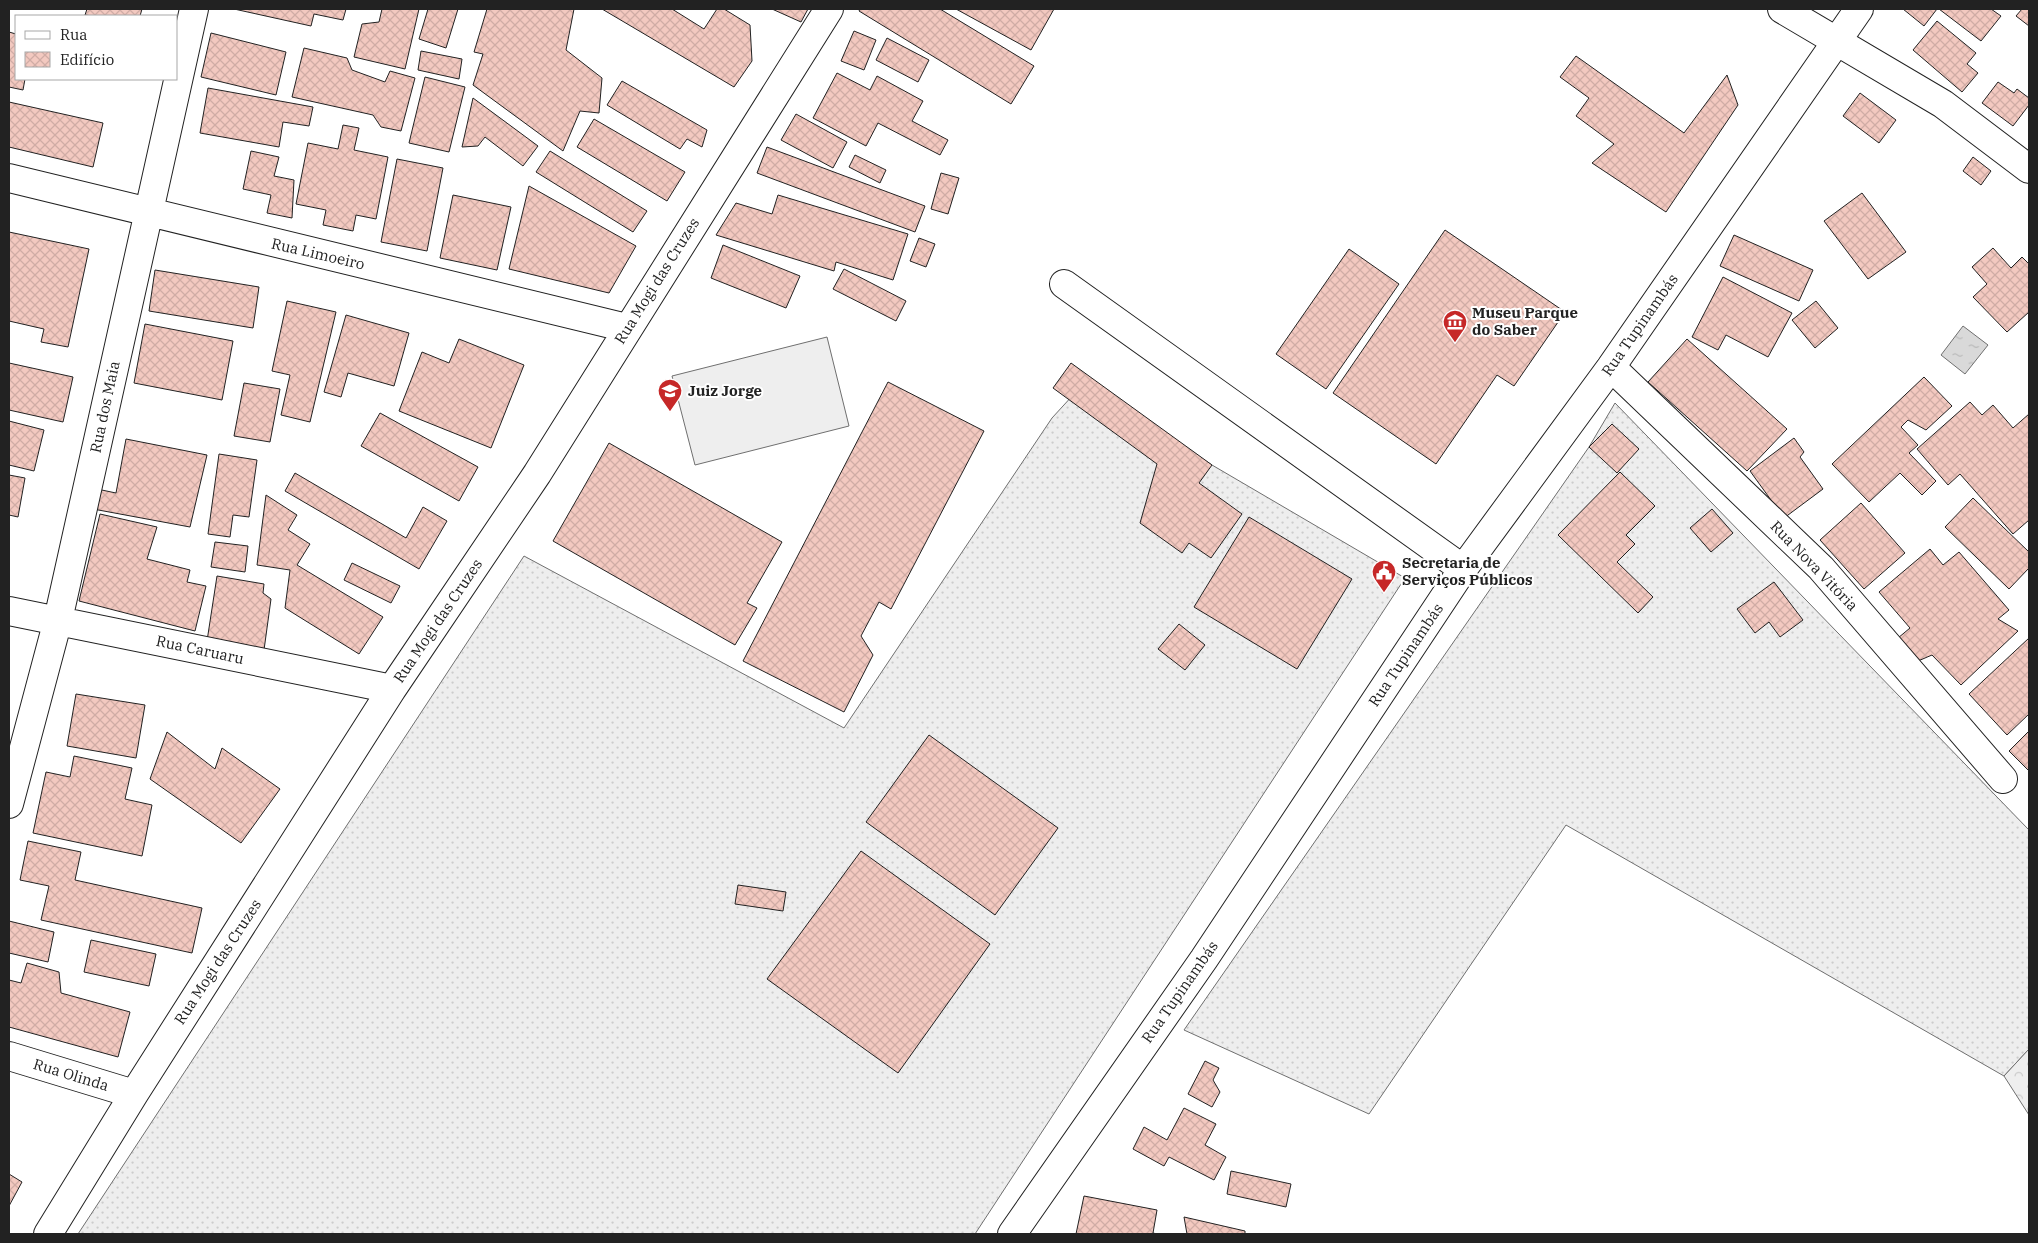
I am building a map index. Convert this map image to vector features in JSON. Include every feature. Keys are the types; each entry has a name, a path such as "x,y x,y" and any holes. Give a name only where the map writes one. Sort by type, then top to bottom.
{"street":[{"name":"Rua dos Maia","path":"9,804 58,620 194,9"},
{"name":"Rua Mogi das Cruzes","path":"48,1234 134,1094 392,689 537,474 828,9"},
{"path":"1782,9 1942,104 2029,169"},
{"name":"Rua Tupinambás","path":"1012,1234 1204,959 1463,569 1611,367 1859,9"},
{"name":"Rua Limoeiro","path":"9,178 627,328"},
{"path":"1064,284 1463,569"},
{"name":"Rua Nova Vitória","path":"1611,367 1821,568 2003,779"},
{"name":"Rua Caruaru","path":"9,610 392,689"},
{"name":"Rua Olinda","path":"9,1056 134,1094"}],"green space":[{"path":"827,337 849,426 695,465 672,376"},
{"path":"1085,382 1212,465 1405,578 975,1234 78,1234 524,556 844,728 1052,418"},
{"path":"1615,403 2029,830 2029,1049 2004,1076 1566,825 1369,1114 1184,1030 1589,447"},
{"path":"2029,1049 2029,1115 2004,1076"}],"water":[{"path":"1963,326 1988,345 1965,374 1941,355"}],"building":[{"path":"87,9 142,9 140,15 85,15"},
{"path":"234,9 346,9 343,20 314,14 311,26"},
{"path":"382,9 419,9 405,69 354,57 362,24 379,22"},
{"path":"428,9 458,9 446,48 419,39"},
{"path":"487,9 574,9 566,50 602,78 599,113 580,111 563,151 473,85 483,54 474,52"},
{"path":"602,9 672,9 704,29 717,9 724,9 750,25 752,61 734,87"},
{"path":"772,9 808,9 801,22"},
{"path":"860,9 940,9 1034,66 1011,104 859,11"},
{"path":"956,9 1054,9 1031,50"},
{"path":"1903,9 1937,9 1924,26"},
{"path":"1939,9 1991,9 2001,16 1981,41"},
{"path":"2022,9 2029,9 2029,26 2016,16"},
{"path":"1937,21 1976,53 1967,64 1978,73 1962,92 1913,50"},
{"path":"854,31 876,40 864,70 841,61"},
{"path":"9,32 15,34 15,80 25,80 23,90 9,87"},
{"path":"211,33 286,52 276,95 201,77"},
{"path":"887,38 929,60 918,82 876,60"},
{"path":"304,48 347,58 352,70 385,82 390,71 415,78 401,131 381,127 373,115 292,97"},
{"path":"421,51 462,59 459,79 418,70"},
{"path":"1576,56 1684,133 1727,75 1738,105 1666,212 1592,163 1614,144 1576,116 1589,98 1560,77"},
{"path":"837,73 870,90 877,76 923,101 912,121 948,140 940,155 878,123 866,146 813,118"},
{"path":"425,77 465,87 449,152 409,143"},
{"path":"622,81 707,130 702,147 687,139 680,149 607,105"},
{"path":"1998,82 2014,93 2017,89 2029,98 2029,105 2013,126 1982,103"},
{"path":"208,88 313,107 309,126 283,122 279,147 200,133"},
{"path":"1860,93 1896,120 1879,143 1843,116"},
{"path":"473,98 538,146 523,166 485,137 478,146 462,147"},
{"path":"9,102 103,123 93,167 9,147"},
{"path":"796,114 847,142 833,168 781,140"},
{"path":"594,119 685,172 667,201 577,147"},
{"path":"343,125 359,128 354,150 388,157 376,219 356,215 353,231 323,225 326,210 296,204 308,143 338,149"},
{"path":"767,147 925,206 915,232 757,173"},
{"path":"251,151 279,157 274,176 294,180 292,218 267,213 271,195 243,189"},
{"path":"550,151 647,211 633,232 536,172"},
{"path":"855,155 886,170 880,183 849,167"},
{"path":"1973,157 1991,171 1981,185 1963,171"},
{"path":"397,159 443,168 427,251 381,242"},
{"path":"941,173 959,178 948,214 931,209"},
{"path":"529,186 636,246 609,293 509,269"},
{"path":"1862,193 1906,252 1868,279 1824,221"},
{"path":"453,195 511,207 497,270 440,258"},
{"path":"778,195 908,234 893,280 836,262 834,271 716,235 736,203 772,214"},
{"name":"Museu Parque do Saber","path":"1445,230 1565,312 1514,386 1497,375 1436,464 1333,393"},
{"path":"9,232 89,249 68,347 41,342 44,329 9,321"},
{"path":"1734,235 1813,270 1799,301 1720,266"},
{"path":"919,238 935,244 926,267 910,261"},
{"path":"723,245 800,276 786,308 711,278"},
{"path":"1993,248 2011,268 2022,257 2029,264 2029,312 2007,332 1973,297 1987,284 1972,267"},
{"path":"1349,249 1399,284 1326,389 1276,354"},
{"path":"844,269 906,301 896,321 833,289"},
{"path":"155,270 259,287 253,328 149,311"},
{"path":"1723,277 1792,313 1768,357 1726,335 1718,350 1692,337"},
{"path":"287,301 336,312 310,422 281,415 290,375 272,371"},
{"path":"1816,301 1838,328 1815,348 1792,320"},
{"path":"346,315 409,333 394,386 348,373 341,397 324,392"},
{"path":"145,324 233,341 222,400 134,383"},
{"path":"459,339 524,365 491,448 399,411 422,352 449,363"},
{"path":"1687,339 1787,429 1747,471 1648,382"},
{"path":"9,363 73,377 63,422 9,410"},
{"path":"1071,363 1212,465 1199,483 1242,514 1211,558 1189,543 1182,553 1140,523 1157,464 1053,388"},
{"path":"1924,377 1952,406 1926,430 1908,420 1901,427 1918,445 1909,453 1936,481 1922,495 1900,473 1869,502 1832,464"},
{"path":"888,382 984,431 891,609 879,602 861,636 873,655 844,712 743,661"},
{"path":"244,383 280,389 270,442 234,436"},
{"path":"1970,402 1982,415 1993,405 2013,428 2029,414 2029,520 2013,534 1960,474 1948,485 1917,449"},
{"path":"380,413 478,467 459,501 361,446"},
{"path":"9,421 44,430 34,471 9,465"},
{"path":"1612,424 1639,449 1617,473 1589,447"},
{"path":"1794,438 1804,452 1800,457 1823,489 1784,518 1750,471"},
{"path":"126,439 207,455 190,527 93,509 97,489 116,493"},
{"path":"609,443 782,542 747,603 757,608 735,645 553,541"},
{"path":"219,454 257,460 249,517 233,515 230,537 208,534"},
{"path":"1620,472 1655,506 1626,535 1635,544 1617,562 1653,597 1638,613 1558,535"},
{"path":"295,473 406,538 423,507 447,521 419,569 285,491"},
{"path":"9,475 25,478 18,517 9,515"},
{"path":"266,495 297,515 288,530 310,544 297,565 383,617 359,654 285,608 290,570 257,565"},
{"path":"1973,498 2029,552 2029,568 2009,589 1945,527"},
{"path":"1861,503 1905,553 1864,589 1820,540"},
{"path":"1712,509 1733,533 1711,552 1690,528"},
{"path":"100,514 157,527 147,559 190,570 187,582 206,586 195,631 79,601"},
{"path":"1249,517 1352,579 1297,669 1194,607"},
{"path":"215,542 248,546 245,572 211,567"},
{"path":"1930,549 1943,565 1959,552 2009,610 1998,619 2018,631 1961,685 1932,655 1918,661 1898,638 1910,628 1879,592"},
{"path":"352,563 400,586 391,603 344,580"},
{"path":"217,576 264,584 263,593 271,599 264,650 207,641"},
{"path":"1774,582 1803,620 1780,637 1769,622 1755,633 1737,609"},
{"path":"1179,624 1205,645 1185,670 1158,649"},
{"path":"2029,638 2029,714 2007,735 1969,694"},
{"path":"76,694 145,705 136,758 67,746"},
{"path":"2029,731 2029,771 2009,751"},
{"path":"167,732 215,769 222,748 280,789 241,843 150,779"},
{"path":"929,735 1058,828 995,915 866,822"},
{"path":"74,756 132,768 125,799 152,805 142,856 33,833 46,772 70,777"},
{"path":"28,841 81,852 75,880 202,908 192,953 41,920 49,886 20,880"},
{"path":"861,851 990,944 898,1073 767,979"},
{"path":"738,885 786,892 783,911 735,904"},
{"path":"9,921 54,932 48,962 9,953"},
{"path":"91,940 156,954 149,986 84,972"},
{"path":"27,963 59,972 61,993 130,1012 118,1057 9,1027 9,980 21,983"},
{"path":"1205,1061 1219,1068 1213,1080 1220,1092 1212,1107 1188,1094"},
{"path":"1184,1108 1216,1124 1205,1145 1226,1157 1214,1180 1169,1157 1164,1166 1133,1149 1144,1127 1167,1140"},
{"path":"1231,1171 1291,1184 1286,1207 1227,1194"},
{"path":"9,1174 22,1182 9,1206"},
{"path":"1084,1196 1157,1210 1153,1233 1157,1234 1076,1234"},
{"path":"1184,1217 1245,1231 1245,1234 1187,1234"}],"place":[{"name":"Museu Parque do Saber","path":"1455,343"},
{"name":"Juiz Jorge","path":"670,412"},
{"name":"Secretaria de Serviços Públicos","path":"1384,593"}]}
